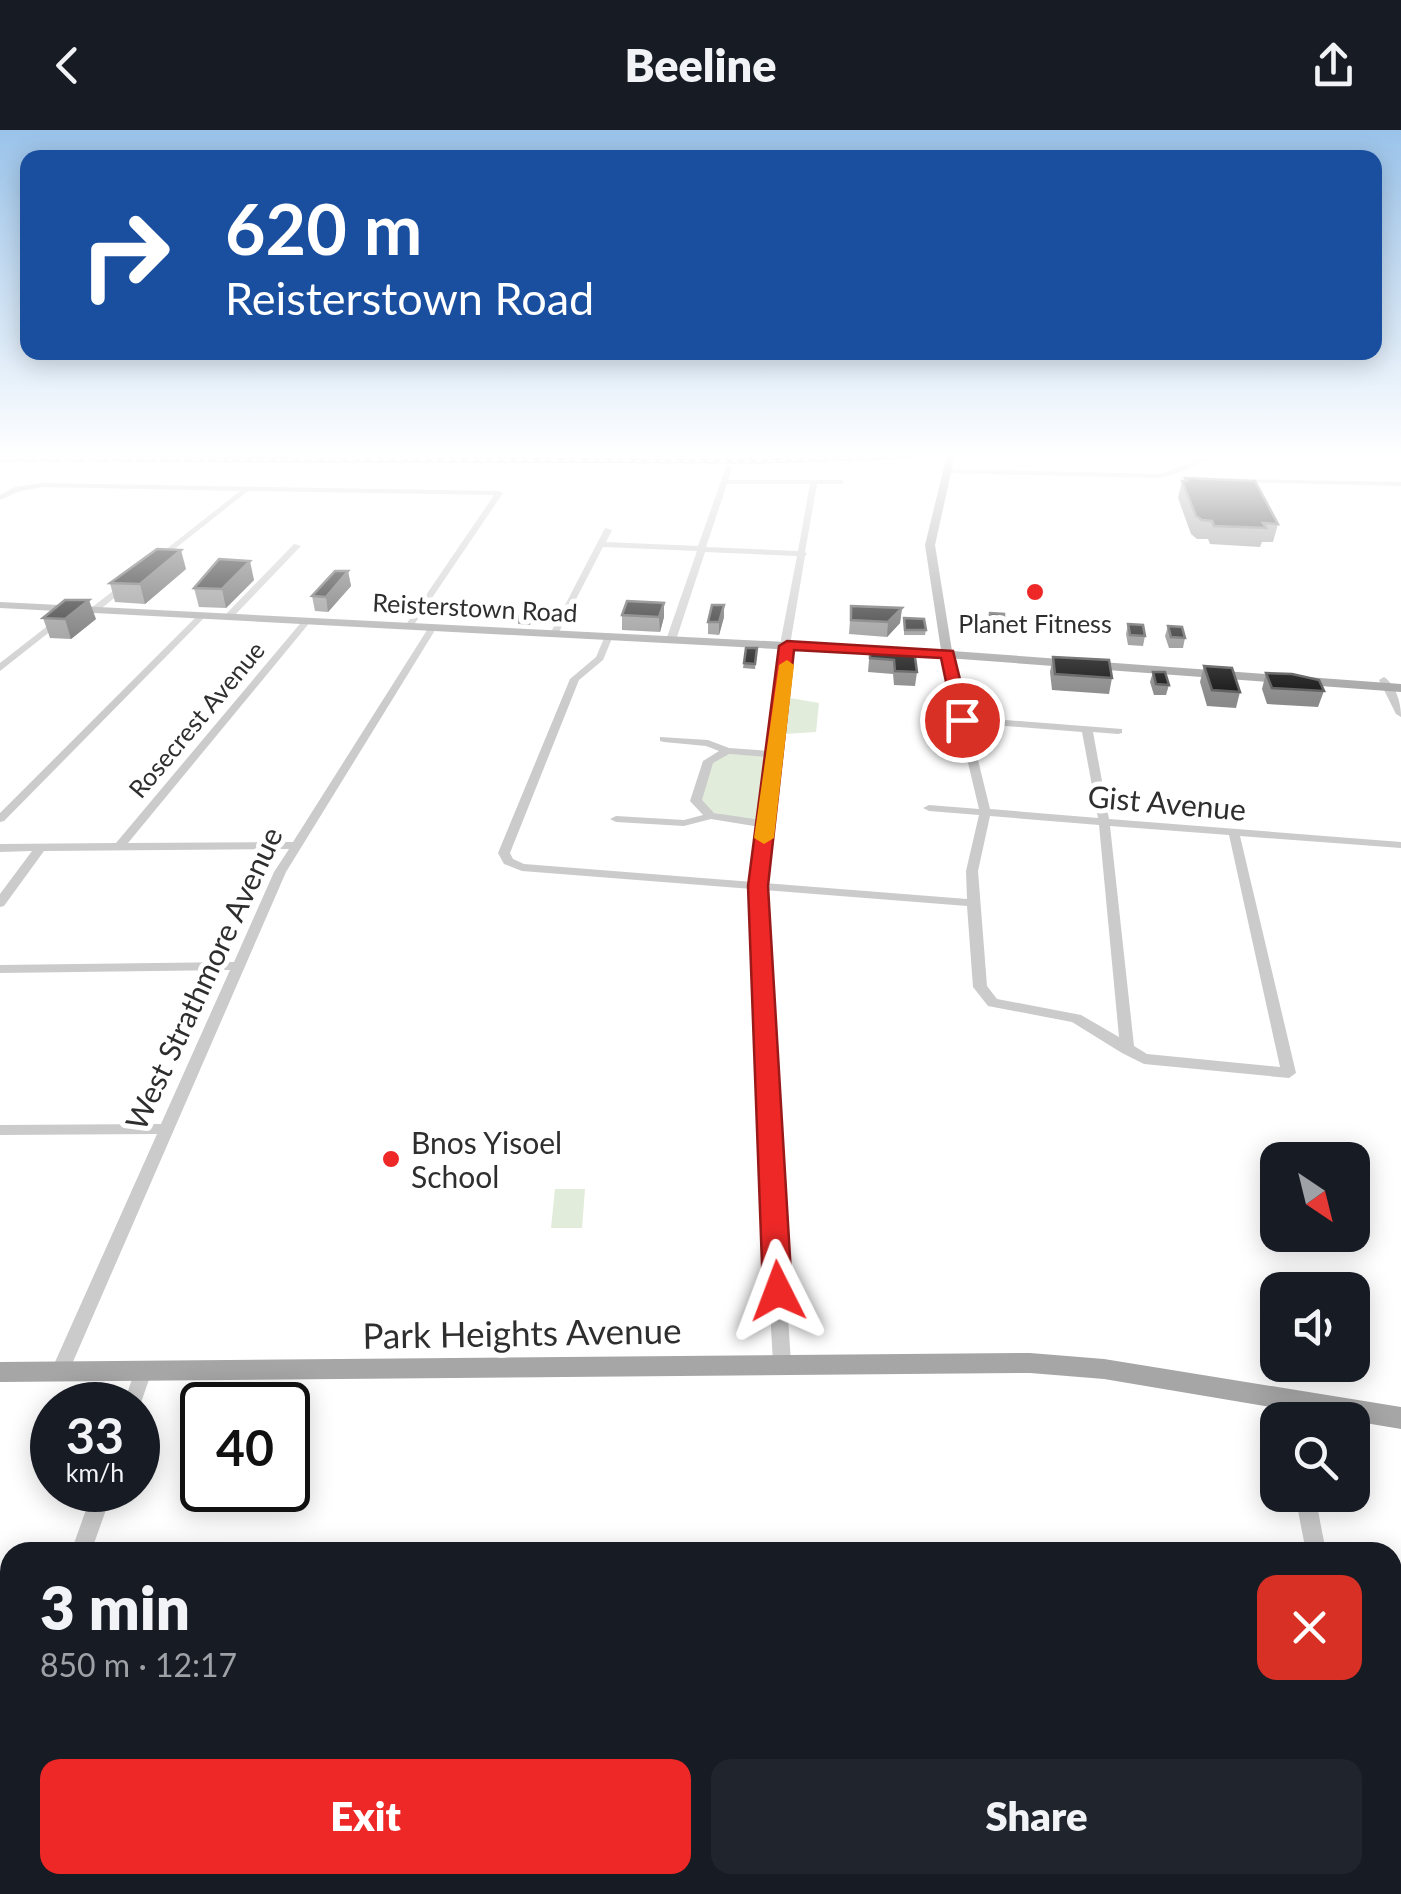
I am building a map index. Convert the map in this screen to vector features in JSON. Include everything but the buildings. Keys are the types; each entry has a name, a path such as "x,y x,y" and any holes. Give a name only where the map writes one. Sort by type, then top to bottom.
{"main road":[{"path":"932,537 947,654"},
{"name":"Reisterstown Road","path":"0,605 1061,659 1393,684"},
{"path":"944,622 968,648 1061,659"},
{"name":"Reisterstown Road","path":"947,654 1393,684"},
{"path":"1187,673 1237,670"},
{"name":"Park Heights Avenue","path":"0,1372 782,1364 1076,1366 1260,1404"},
{"name":"Park Heights Avenue","path":"1370,1416 1401,1418"}],"street":[{"path":"148,568 186,537"},
{"path":"409,626 470,537"},
{"path":"554,634 604,537"},
{"path":"671,640 706,537"},
{"path":"782,1364 758,967 758,886 787,646 805,537"},
{"path":"600,544 802,554"},
{"path":"228,617 297,546"},
{"path":"94,610 135,578"},
{"path":"0,668 76,609"},
{"path":"0,818 202,616"},
{"name":"Rosecrest Avenue","path":"120,846 307,621"},
{"name":"West Strathmore Avenue","path":"60,1371 295,845 433,628"},
{"path":"609,636 600,658 575,680 504,853 508,861 522,867 973,903"},
{"path":"947,654 985,812 972,871 973,903 980,986 993,1003 1076,1018 1127,1050 1154,1060 1289,1074 1234,833"},
{"path":"1393,684 1401,714"},
{"path":"962,720 1118,731"},
{"path":"1087,729 1104,822 1127,1050"},
{"path":"664,739 708,743 727,751 776,754"},
{"path":"711,816 696,801 708,761 727,751"},
{"name":"Gist Avenue","path":"929,808 1401,845"},
{"path":"616,819 692,823 711,816 766,824"},
{"path":"0,848 295,845"},
{"path":"0,902 40,848"},
{"path":"0,969 238,966"},
{"path":"0,1130 165,1129"},
{"path":"139,1382 143,1371"},
{"path":"85,1542 95,1512"},
{"path":"1308,1512 1314,1542"}],"green space":[{"path":"790,698 819,703 816,732 785,734"},
{"path":"727,754 765,756 759,822 711,812 700,803 713,759"},
{"path":"555,1189 585,1189 582,1228 551,1228"}],"slow traffic":[{"path":"764,838 787,665"}],"place":[{"name":"Planet Fitness","path":"1035,592"},
{"name":"Bnos Yisoel School","path":"391,1159"}],"route":[{"path":"778,1291 758,967 758,886 787,646 947,654 946,664 962,720"}]}
